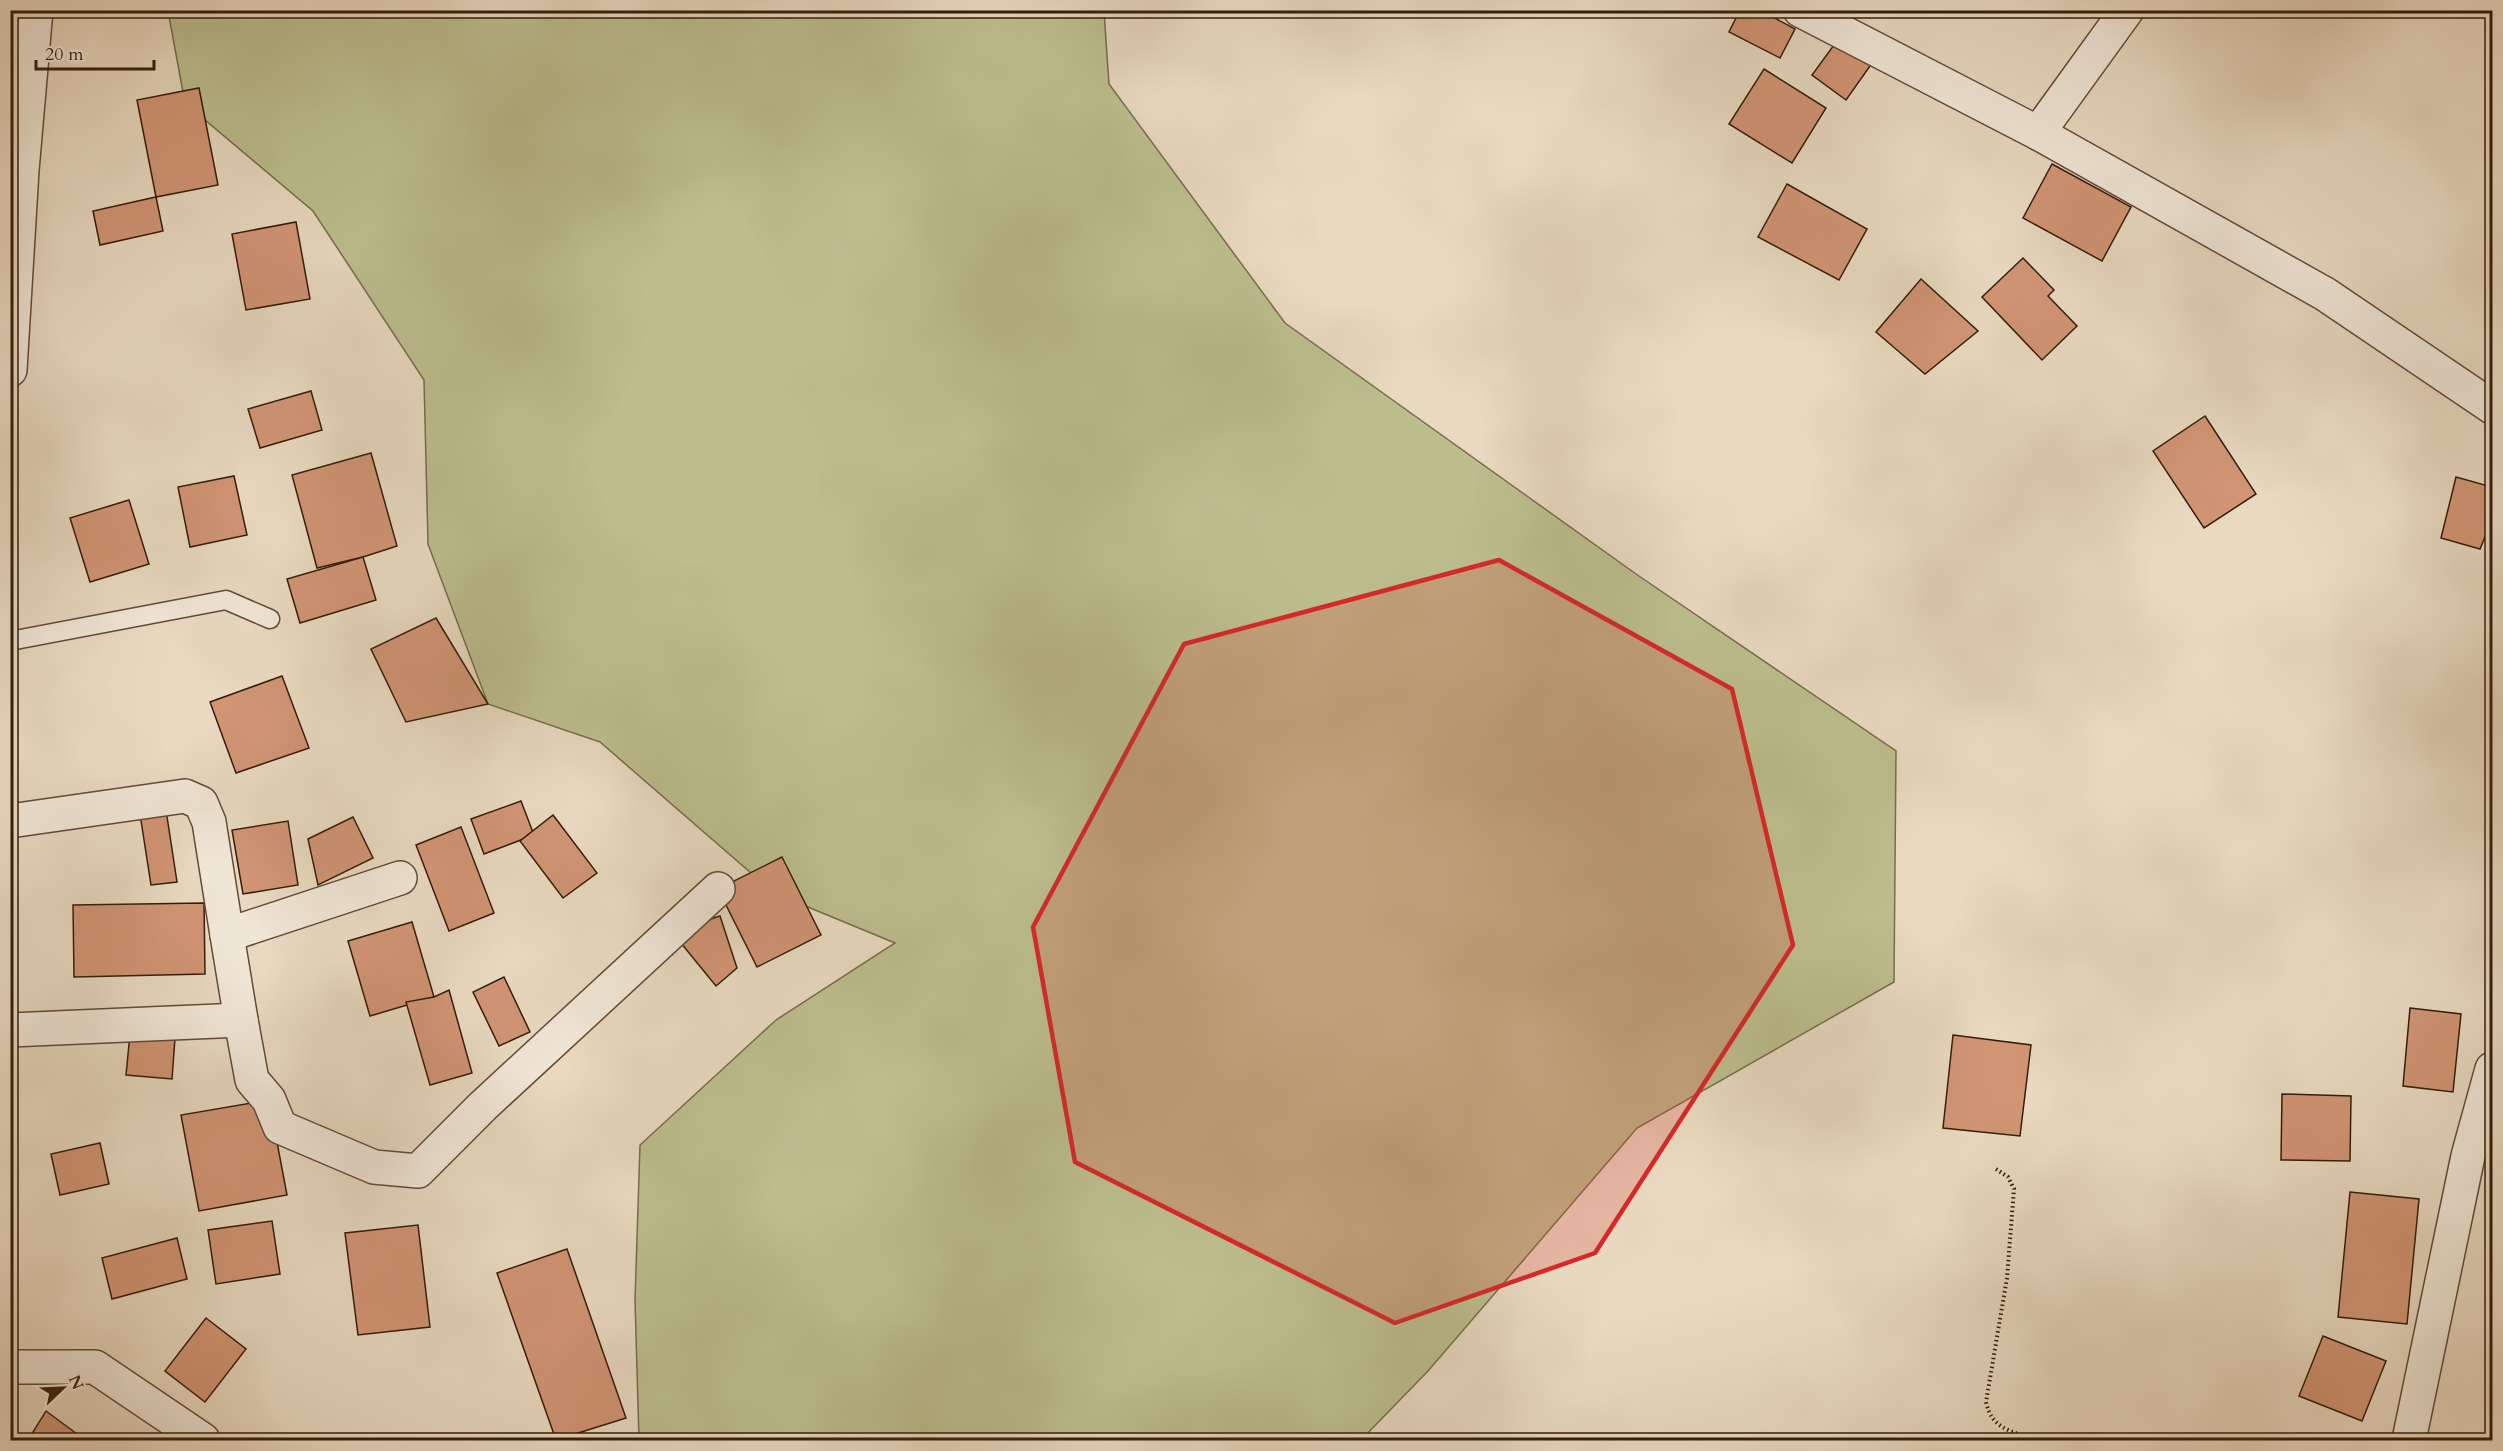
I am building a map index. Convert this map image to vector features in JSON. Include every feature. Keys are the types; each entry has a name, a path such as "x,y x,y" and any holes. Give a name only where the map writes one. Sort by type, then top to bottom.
{"street":[{"path":"10,370 22,170 36,10"},
{"path":"1800,10 2038,132 2325,294 2493,407"},
{"path":"2038,132 2127,10"},
{"path":"10,820 185,796 201,803 209,822 240,1020 252,1080 269,1100 280,1127 374,1167 418,1171 483,1106 718,889"},
{"path":"227,934 400,878"},
{"path":"10,1030 240,1020"},
{"path":"2409,1440 2468,1156 2493,1069"},
{"path":"10,1366 95,1367 203,1440"}],"lane":[{"path":"10,641 226,600 270,620"}],"path":[{"path":"1996,1169 2008,1177 2014,1190 2007,1278 1986,1402 1995,1424 2034,1440"}],"highlighted area":[{"path":"1499,560 1732,689 1793,945 1595,1253 1395,1323 1075,1162 1033,927 1184,644"}],"green space":[{"path":"168,11 1104,11 1109,84 1285,323 1636,574 1896,751 1894,982 1637,1128 1428,1371 1361,1440 639,1440 635,1300 640,1145 776,1020 895,943 774,893 600,742 488,704 428,544 424,380 313,211 185,103"}],"building":[{"path":"1740,10 1760,10 1795,29 1780,58 1729,32"},
{"path":"1842,34 1875,59 1846,100 1812,75"},
{"path":"1764,69 1826,108 1792,163 1729,124"},
{"path":"199,88 218,185 156,197 137,100"},
{"path":"2052,164 2131,207 2102,261 2023,218"},
{"path":"1787,184 1867,229 1839,280 1758,237"},
{"path":"156,197 163,231 100,245 93,211"},
{"path":"296,222 310,299 246,310 232,234"},
{"path":"2023,258 2054,290 2048,296 2077,326 2042,360 1982,297"},
{"path":"1921,279 1978,331 1925,374 1876,332"},
{"path":"311,391 322,430 260,448 248,409"},
{"path":"2205,416 2256,494 2204,528 2153,451"},
{"path":"371,453 397,546 317,568 292,475"},
{"path":"234,476 247,535 190,547 178,487"},
{"path":"2456,477 2492,487 2492,520 2480,549 2441,538"},
{"path":"129,500 149,564 90,582 70,518"},
{"path":"363,557 376,600 300,623 287,579"},
{"path":"436,618 488,704 406,722 371,649"},
{"path":"282,676 309,748 236,773 210,702"},
{"path":"521,801 534,835 484,854 471,819"},
{"path":"166,810 177,882 151,885 140,814"},
{"path":"553,815 597,873 563,898 520,841"},
{"path":"353,817 373,858 318,885 308,839"},
{"path":"288,821 298,885 243,894 232,830"},
{"path":"461,827 494,913 449,931 416,845"},
{"path":"782,857 821,935 757,967 718,889"},
{"path":"204,903 205,974 74,977 73,905"},
{"path":"720,916 737,968 716,986 672,932"},
{"path":"412,922 434,997 370,1016 348,941"},
{"path":"504,977 530,1032 499,1046 473,992"},
{"path":"449,990 472,1073 430,1085 406,1002 434,997"},
{"path":"2410,1008 2461,1014 2453,1092 2403,1086"},
{"path":"130,1034 175,1038 172,1079 126,1075"},
{"path":"1953,1035 2031,1045 2020,1136 1943,1128"},
{"path":"2282,1094 2351,1096 2350,1161 2281,1160"},
{"path":"269,1100 287,1195 199,1211 181,1115"},
{"path":"100,1143 109,1184 60,1195 51,1154"},
{"path":"2350,1192 2419,1199 2407,1324 2338,1317"},
{"path":"272,1221 280,1274 216,1284 208,1230"},
{"path":"418,1225 430,1327 358,1335 345,1233"},
{"path":"177,1238 187,1279 112,1299 102,1258"},
{"path":"567,1249 626,1418 556,1440 497,1273"},
{"path":"206,1318 246,1349 205,1402 165,1371"},
{"path":"2323,1336 2386,1361 2362,1421 2299,1396"},
{"path":"46,1411 85,1440 28,1440"}]}
